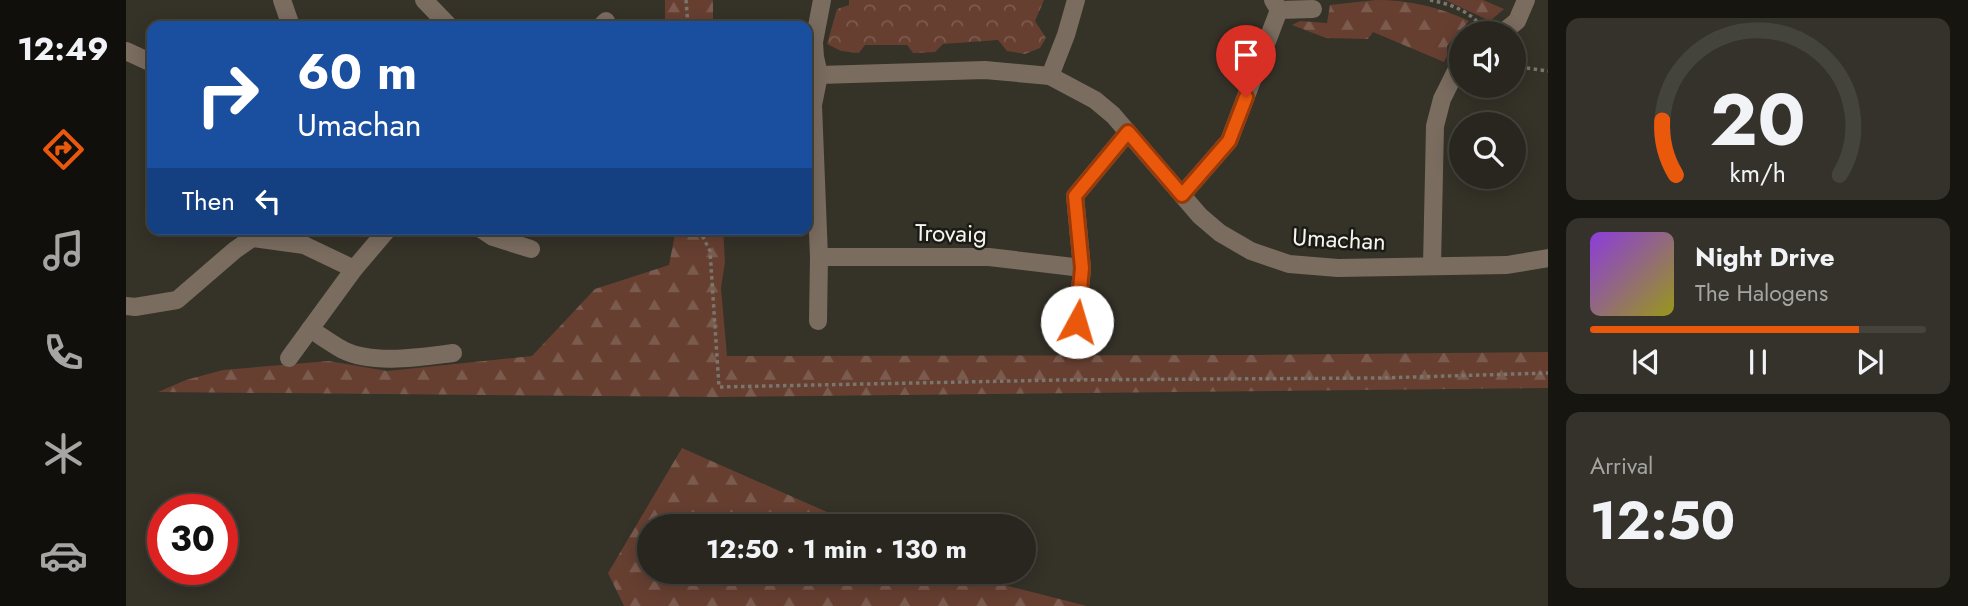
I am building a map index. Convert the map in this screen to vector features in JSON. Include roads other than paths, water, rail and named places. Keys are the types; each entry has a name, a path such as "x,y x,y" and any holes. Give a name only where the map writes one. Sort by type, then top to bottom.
{"street":[{"path":"282,0 289,21"},
{"path":"818,321 819,257 813,105 819,75 814,43 822,0"},
{"path":"1050,76 1076,0"},
{"path":"1517,21 1526,0"},
{"path":"1182,195 1229,141 1276,5 1313,9"},
{"path":"430,6 444,21"},
{"path":"126,51 147,61"},
{"name":"Umachan","path":"819,75 985,70 1050,76 1095,100 1113,115 1200,216 1220,233 1251,251 1289,264 1338,268 1507,265 1548,258"},
{"path":"1432,266 1435,126 1442,99 1449,85"},
{"path":"1077,322 1082,268 1075,196 1128,132"},
{"path":"289,358 354,269 383,235"},
{"path":"490,235 531,249"},
{"path":"126,306 177,300 252,238 304,245 354,269"},
{"name":"Trovaig","path":"819,257 989,257 1082,268"},
{"path":"310,329 345,351 370,358 453,353"}]}
